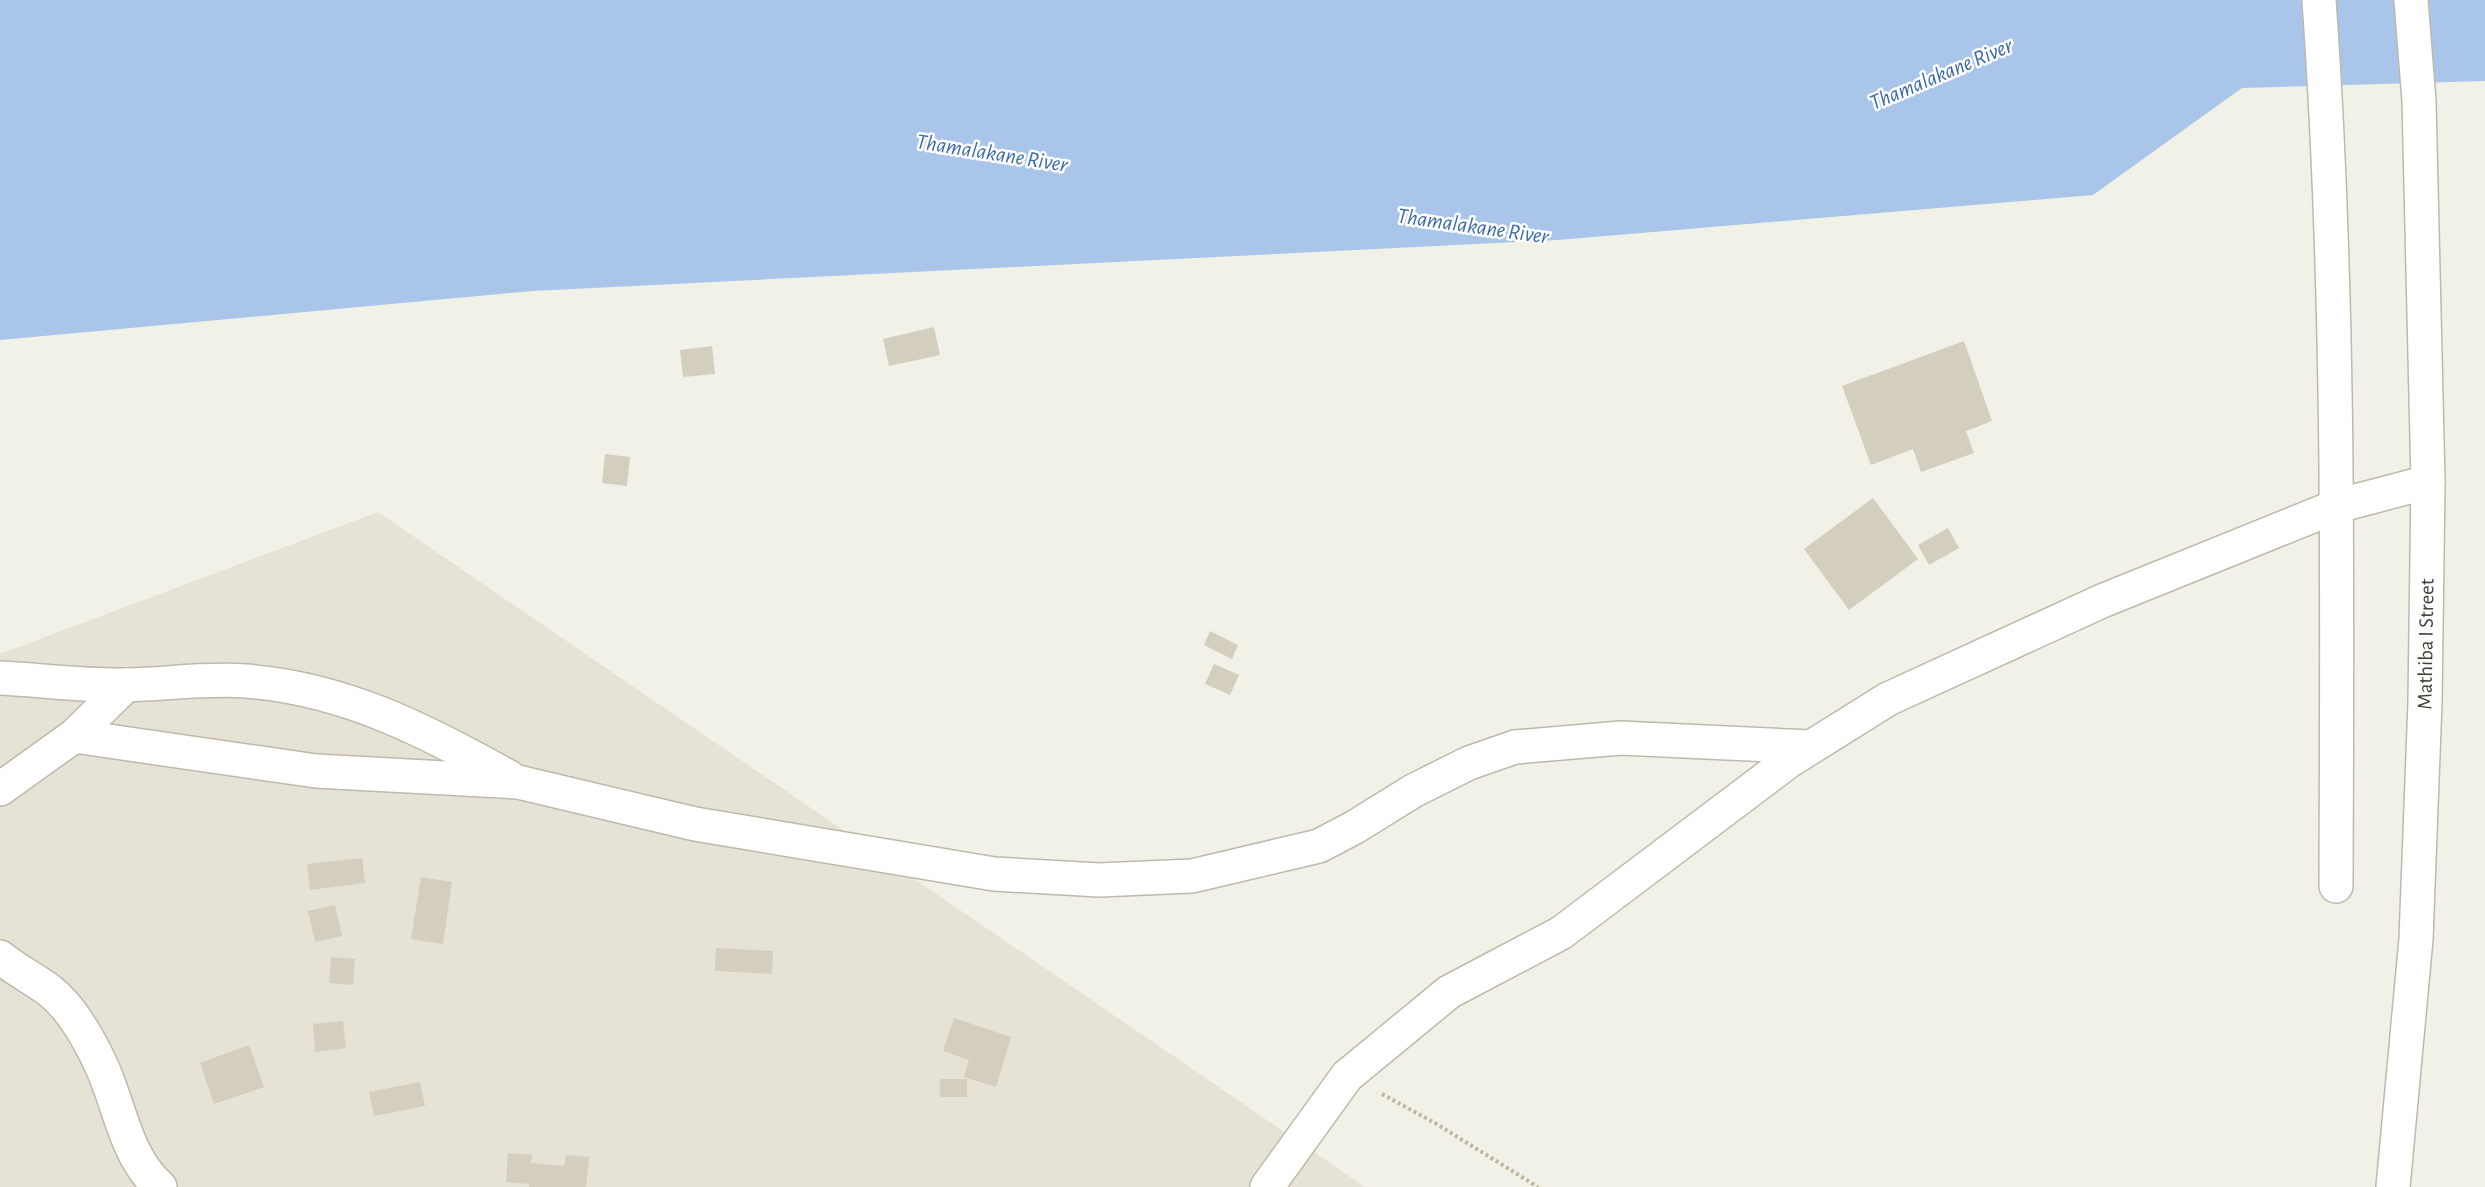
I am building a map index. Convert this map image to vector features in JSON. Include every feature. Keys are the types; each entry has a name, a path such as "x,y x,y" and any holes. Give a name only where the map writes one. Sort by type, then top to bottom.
{"street":[{"path":"2319,0 2325,94 2337,506 2337,886"},
{"name":"Mathiba I Street","path":"2393,1187 2416,939 2426,702 2428,482 2419,101 2411,0"},
{"path":"1267,1187 1347,1076 1449,992 1561,933 1789,761 1811,747 1899,694 2102,601 2337,506 2428,482"},
{"path":"0,678 126,685 189,681 246,681 304,690 369,707 433,735 518,782"},
{"path":"0,789 75,736 126,685"},
{"path":"75,736 316,771 518,782 694,824 982,873 1099,880 1192,876 1319,846 1355,828 1413,791 1469,763 1515,747 1621,738 1811,747"},
{"path":"0,957 52,993 74,1018 102,1068 147,1183"}],"path":[{"path":"1347,1076 1435,1123 1538,1187"}],"shaded area":[{"path":"378,512 1365,1187 0,1187 0,654"}],"water":[{"name":"Thamalakane River","path":"0,0 2485,0 2485,81 2242,88 2093,195 1558,240 533,291 0,340"}],"building":[{"path":"934,327 940,355 889,366 883,339"},
{"path":"1964,341 1992,421 1966,431 1974,453 1921,472 1913,449 1871,465 1842,386"},
{"path":"712,346 715,374 683,377 680,350"},
{"path":"605,454 630,457 627,486 602,483"},
{"path":"1873,498 1918,559 1849,610 1804,549"},
{"path":"1948,528 1959,548 1929,565 1918,545"},
{"path":"1210,631 1238,645 1232,659 1204,645"},
{"path":"1214,664 1239,675 1230,695 1205,684"},
{"path":"362,858 365,883 310,890 307,864"},
{"path":"421,877 452,882 443,944 411,939"},
{"path":"335,905 342,936 315,942 308,911"},
{"path":"716,948 773,951 772,974 715,971"},
{"path":"331,957 355,959 353,985 329,983"},
{"path":"954,1018 1011,1037 996,1087 964,1077 969,1060 943,1051"},
{"path":"343,1021 346,1048 315,1052 313,1024"},
{"path":"249,1045 264,1087 214,1104 200,1063"},
{"path":"940,1079 967,1079 967,1097 940,1097"},
{"path":"420,1082 425,1106 374,1116 369,1092"},
{"path":"508,1153 532,1155 531,1163 564,1166 566,1155 589,1157 586,1187 529,1187 529,1184 506,1182"}]}
